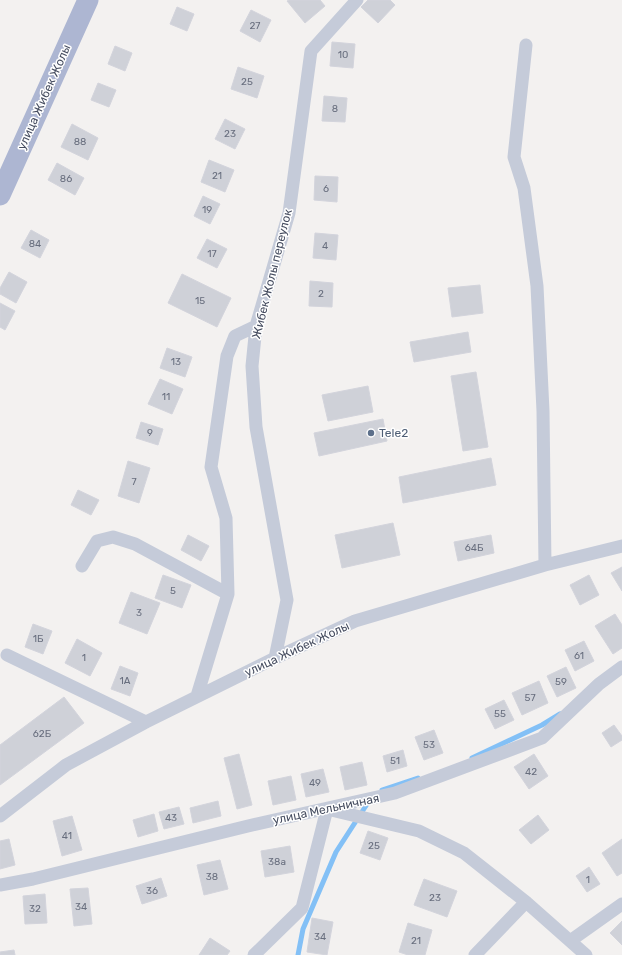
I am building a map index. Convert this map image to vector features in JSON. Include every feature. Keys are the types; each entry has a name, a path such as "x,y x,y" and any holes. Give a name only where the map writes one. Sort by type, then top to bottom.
{"main road":[{"name":"улица Жибек Жолы","path":"0,195 88,0"}],"street":[{"name":"Жибек Жолы переулок","path":"275,658 287,600 256,427 252,366 256,326 289,213 311,51 357,0"},
{"path":"526,45 514,157 524,188 537,286 543,411 545,565"},
{"path":"197,696 228,594 226,518 212,468 227,356 235,336 256,326"},
{"path":"82,566 97,540 113,537 135,544 228,594"},
{"name":"улица Жибек Жолы","path":"0,816 66,765 197,696 355,621 545,565 622,546"},
{"path":"7,655 146,722"},
{"name":"улица Мельничная","path":"0,885 33,880 248,826 395,793 542,738 600,684 622,667"},
{"path":"254,955 302,908 327,808 419,831 464,853 526,902 586,955"},
{"path":"475,955 526,902"},
{"path":"570,941 622,904"}],"building":[{"path":"320,0 325,6 305,23 287,1"},
{"path":"368,0 390,0 395,5 378,23 361,7"},
{"path":"177,7 194,14 187,31 170,24"},
{"path":"251,10 271,20 260,42 240,31"},
{"path":"332,42 355,44 353,68 330,66"},
{"path":"115,46 132,53 125,71 108,64"},
{"path":"238,67 264,76 257,98 231,89"},
{"path":"98,83 116,90 109,107 91,100"},
{"path":"324,96 347,98 345,122 322,121"},
{"path":"225,119 245,129 235,149 215,139"},
{"path":"72,124 98,138 88,160 61,147"},
{"path":"209,160 234,170 225,192 201,182"},
{"path":"57,163 84,178 75,195 48,180"},
{"path":"315,176 338,177 337,202 314,200"},
{"path":"203,196 220,204 210,224 194,216"},
{"path":"31,230 49,240 40,258 21,248"},
{"path":"315,233 338,235 336,260 313,258"},
{"path":"207,239 227,249 217,268 197,258"},
{"path":"9,272 27,282 16,303 0,294 0,288"},
{"path":"182,274 231,298 217,327 168,303"},
{"path":"310,281 333,283 332,307 309,306"},
{"path":"480,285 483,313 452,317 448,288"},
{"path":"0,303 15,311 5,330 0,327"},
{"path":"468,332 471,352 414,362 410,342"},
{"path":"167,348 192,357 185,377 160,368"},
{"path":"476,372 488,447 463,451 451,376"},
{"path":"160,379 183,389 172,414 148,404"},
{"path":"368,386 373,412 328,421 322,395"},
{"path":"383,419 387,441 319,456 314,433"},
{"path":"141,422 163,429 158,445 136,438"},
{"path":"491,458 496,485 403,503 399,477"},
{"path":"128,461 150,468 139,503 118,496"},
{"path":"78,490 99,500 91,515 71,505"},
{"path":"393,523 400,555 342,568 335,535"},
{"path":"188,535 209,546 201,561 181,550"},
{"path":"491,535 494,553 458,561 454,542"},
{"path":"622,567 622,591 611,573"},
{"path":"163,575 191,585 182,608 155,598"},
{"path":"589,575 599,595 580,605 570,585"},
{"path":"131,592 160,603 147,634 119,623"},
{"path":"615,614 622,625 622,648 613,654 595,626"},
{"path":"33,624 52,631 43,654 25,647"},
{"path":"77,639 102,653 90,676 65,663"},
{"path":"584,641 594,661 575,671 565,650"},
{"path":"120,666 138,673 130,696 111,689"},
{"path":"566,667 576,688 557,697 547,676"},
{"path":"539,681 548,703 522,715 512,693"},
{"path":"64,697 84,723 0,785 0,745"},
{"path":"504,700 514,720 495,729 485,709"},
{"path":"614,725 622,736 622,740 611,747 602,733"},
{"path":"434,730 443,753 424,760 415,737"},
{"path":"403,750 407,766 387,772 383,756"},
{"path":"239,754 252,805 237,809 224,758"},
{"path":"534,754 548,776 529,789 514,767"},
{"path":"362,762 367,785 345,790 340,767"},
{"path":"323,769 329,792 306,797 301,774"},
{"path":"291,776 296,800 273,805 268,781"},
{"path":"218,801 221,816 193,823 190,808"},
{"path":"179,807 184,824 164,829 159,812"},
{"path":"154,814 158,831 138,837 133,820"},
{"path":"538,815 549,830 531,844 519,830"},
{"path":"72,816 82,850 62,856 53,821"},
{"path":"368,831 388,838 380,860 360,853"},
{"path":"9,839 15,865 0,869 0,841"},
{"path":"622,839 622,873 617,876 602,853"},
{"path":"290,846 294,872 265,877 261,851"},
{"path":"220,860 228,889 204,895 197,865"},
{"path":"589,867 600,884 587,892 576,876"},
{"path":"161,878 167,896 142,904 136,886"},
{"path":"424,879 457,891 447,917 414,905"},
{"path":"88,888 92,924 74,926 70,889"},
{"path":"45,894 47,923 25,924 23,896"},
{"path":"312,918 333,922 327,955 307,952"},
{"path":"622,921 622,945 610,933"},
{"path":"408,923 432,930 425,955 408,955 399,952"},
{"path":"210,938 230,951 227,955 199,955"},
{"path":"14,950 15,955 0,955 0,952"}],"waterway":[{"path":"472,758 542,725 560,714"},
{"path":"382,790 418,778"},
{"path":"298,955 303,929 336,852 369,801"}],"place":[{"name":"Tele2","path":"371,433"}]}
